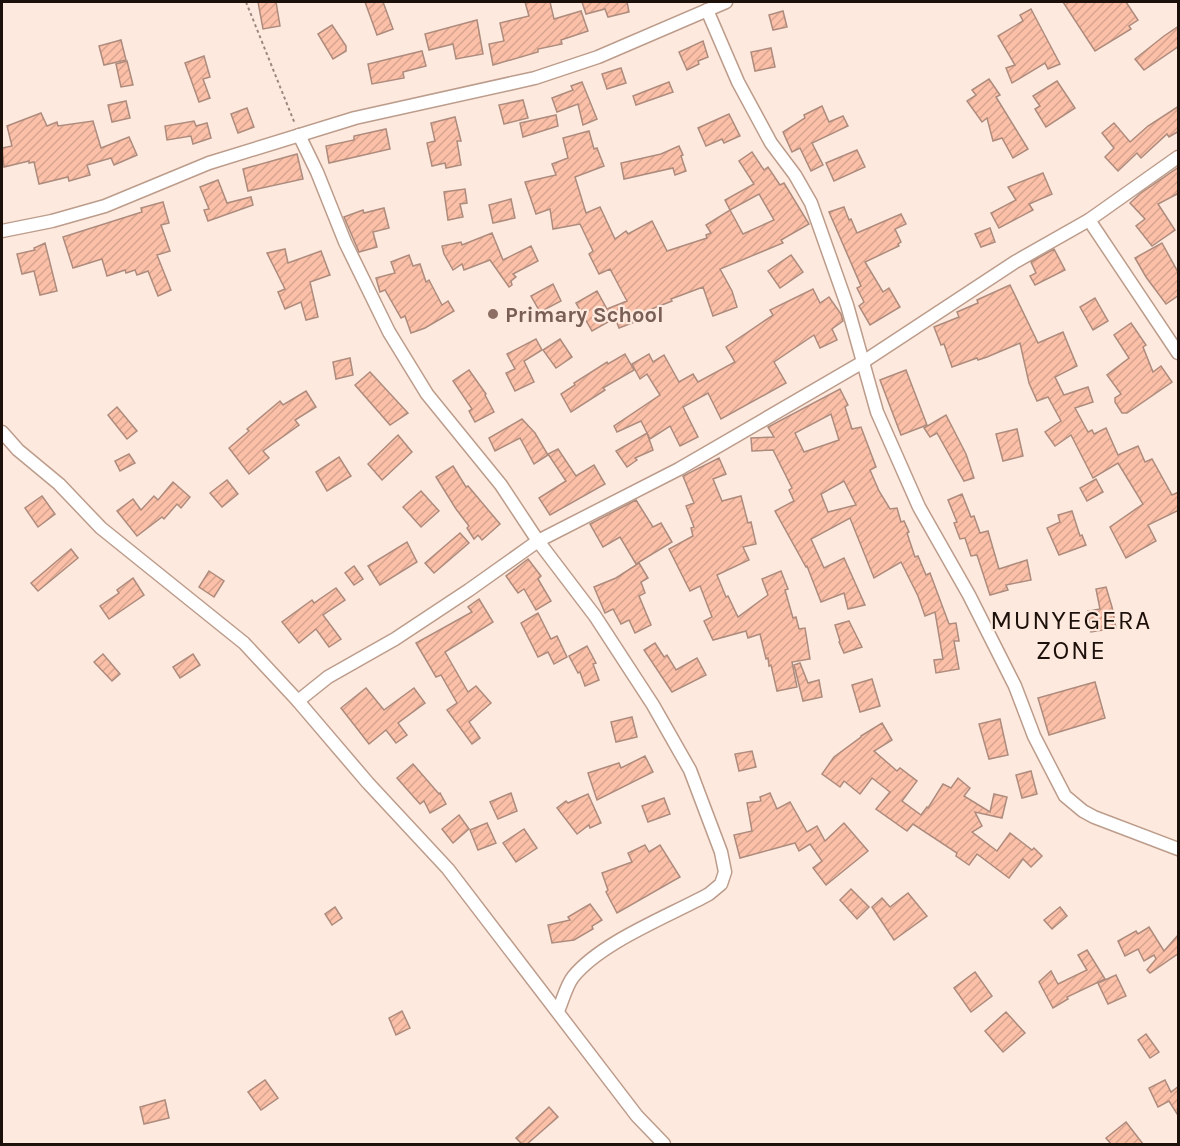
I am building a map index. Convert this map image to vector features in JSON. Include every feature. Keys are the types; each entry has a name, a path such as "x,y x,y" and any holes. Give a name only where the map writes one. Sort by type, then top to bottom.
{"street":[{"path":"2,231 52,221 105,206 209,164 354,118 535,78 598,57 726,2"},
{"path":"707,10 738,82 771,143 795,175 811,203 848,305 877,412 919,507 969,595 1015,686 1034,736 1065,796 1094,817 1179,849"},
{"path":"300,135 345,242 389,332 427,394 501,485 538,541 595,616 654,705 690,770 721,852 725,872 721,884 709,894 591,958 571,978 558,1011"},
{"path":"298,701 328,677 404,633 538,541 679,469 863,362 1015,262 1089,220 1179,157"},
{"path":"1089,220 1179,353"},
{"path":"2,432 18,450 59,484 101,528 244,643 298,701 368,783 448,869 637,1116 664,1144"}],"path":[{"path":"246,2 300,135"}],"building":[{"path":"258,2 276,2 280,26 263,29"},
{"path":"365,2 383,2 393,29 377,35"},
{"path":"525,2 550,2 554,19 581,11 588,31 561,40 562,44 538,49 538,52 493,65 489,44 504,41 500,23 529,16"},
{"path":"582,2 627,2 629,12 608,17 605,9 586,14"},
{"path":"1063,2 1126,2 1138,20 1129,26 1131,29 1095,51"},
{"path":"1031,9 1060,64 1048,69 1045,63 1012,83 1006,68 1015,65 998,36 1023,21 1020,15"},
{"path":"783,11 787,27 773,30 769,15"},
{"path":"477,20 483,54 456,59 453,44 429,50 425,34"},
{"path":"332,25 346,46 346,51 333,59 318,34"},
{"path":"1179,26 1179,46 1144,70 1135,59"},
{"path":"121,40 126,60 104,65 99,46"},
{"path":"703,41 708,57 698,61 699,64 687,70 679,52"},
{"path":"771,48 775,67 755,71 751,52"},
{"path":"422,51 426,66 403,72 404,78 372,84 368,64"},
{"path":"204,56 210,77 203,79 210,98 199,102 185,63"},
{"path":"127,61 133,85 121,87 116,64"},
{"path":"621,68 626,83 607,89 602,74"},
{"path":"989,79 1000,95 996,97 1028,149 1013,158 1002,138 993,141 987,118 982,122 967,101 976,95 972,90"},
{"path":"1057,81 1075,108 1046,127 1035,109 1040,106 1033,96"},
{"path":"582,82 597,119 583,125 578,104 557,112 552,98 573,90 571,86"},
{"path":"669,82 673,92 636,105 633,96"},
{"path":"523,100 528,118 504,124 499,105"},
{"path":"126,101 130,118 112,122 108,105"},
{"path":"822,106 829,122 843,116 848,126 812,143 823,165 811,171 800,148 792,152 783,132 805,118 804,115"},
{"path":"1179,106 1179,131 1169,137 1167,134 1141,158 1137,153 1118,171 1105,157 1114,148 1102,133 1114,123 1130,142 1148,126"},
{"path":"247,108 254,127 238,133 231,114"},
{"path":"41,113 47,126 57,122 58,126 93,121 101,148 129,137 137,155 114,165 111,158 87,165 90,175 69,181 68,177 39,184 34,162 29,163 29,161 4,167 2,148 12,146 7,126"},
{"path":"729,114 740,136 724,143 722,139 706,146 698,128"},
{"path":"556,115 558,126 523,137 520,123"},
{"path":"455,117 461,141 457,141 461,165 446,168 445,163 432,166 427,143 435,141 431,123"},
{"path":"194,121 196,126 207,123 211,138 193,144 191,136 167,140 165,126"},
{"path":"386,129 390,149 329,163 326,146 354,140 354,136"},
{"path":"589,131 594,149 597,148 604,166 575,177 586,213 600,207 615,239 626,231 628,234 652,221 667,251 707,238 706,235 711,233 706,225 730,210 725,200 754,184 739,161 752,152 764,170 768,167 780,185 784,183 809,224 781,240 783,243 720,269 732,291 737,307 713,316 703,287 671,299 672,301 636,318 637,321 619,328 615,318 592,331 576,303 597,291 607,309 627,301 610,269 599,274 589,254 593,251 580,224 553,229 550,209 536,214 525,182 556,175 552,164 568,158 563,138","holes":["759,194 774,220 743,234 730,210"]},
{"path":"679,146 686,171 675,175 673,168 624,179 621,163 661,154"},
{"path":"857,150 865,167 834,181 826,163"},
{"path":"297,154 303,179 248,191 243,169"},
{"path":"1179,167 1179,193 1158,204 1175,230 1152,246 1136,226 1145,219 1130,203"},
{"path":"1043,173 1052,194 1029,204 1033,210 999,228 991,213 1016,200 1008,187"},
{"path":"218,180 227,203 251,197 253,205 208,221 204,210 209,209 200,187"},
{"path":"465,189 467,203 460,204 463,217 448,220 444,192"},
{"path":"511,199 515,218 493,223 489,205"},
{"path":"163,202 169,223 161,225 170,251 157,255 171,290 158,296 148,271 137,275 135,270 126,273 125,270 107,276 102,259 73,268 63,237 142,212 141,208"},
{"path":"844,207 857,233 901,214 906,224 895,229 901,242 899,246 865,262 883,292 889,288 900,307 870,325 859,306 864,302 857,288 861,286 829,212"},
{"path":"384,208 389,228 373,232 377,247 359,252 344,217 363,210 364,213"},
{"path":"990,228 995,242 981,247 975,234"},
{"path":"492,233 503,260 531,246 538,261 513,274 516,277 511,281 512,285 509,287 490,260 464,270 462,264 453,270 444,254 442,246 461,242 462,245"},
{"path":"45,243 57,291 40,295 34,271 22,274 17,254 35,250 34,248"},
{"path":"1162,243 1179,274 1179,295 1166,304 1135,258"},
{"path":"285,249 288,263 321,251 330,275 310,282 318,317 306,320 301,302 285,309 278,292 285,289 267,253"},
{"path":"1054,249 1065,270 1035,285 1030,276 1036,273 1031,262"},
{"path":"409,255 413,266 420,264 426,282 429,280 442,305 448,301 454,311 425,328 411,333 405,316 401,318 385,290 380,292 376,278 395,273 391,262"},
{"path":"791,255 803,272 780,288 768,271"},
{"path":"553,284 561,301 540,312 531,296"},
{"path":"1010,285 1038,343 1063,332 1077,366 1055,377 1064,395 1088,387 1093,402 1075,408 1088,432 1092,430 1094,434 1106,428 1118,455 1138,446 1145,462 1152,459 1172,495 1179,492 1179,510 1148,525 1156,541 1126,558 1110,527 1143,504 1118,463 1093,478 1071,435 1055,446 1045,432 1061,421 1048,397 1037,401 1029,383 1020,343 987,357 952,367 944,344 941,345 934,327 959,317 957,312"},
{"path":"813,289 820,303 829,297 843,321 832,329 837,340 820,348 814,335 774,362 786,383 721,419 708,393 683,407 698,437 680,446 670,426 650,439 641,421 617,432 614,426 660,395 647,374 640,379 632,364 649,354 653,362 664,355 679,382 693,374 698,382 735,362 726,347 773,315 770,310"},
{"path":"1095,298 1108,321 1093,330 1080,307"},
{"path":"1131,323 1146,345 1143,347 1153,372 1161,366 1172,382 1127,413 1122,413 1115,402 1115,398 1121,394 1107,375 1129,358 1114,335"},
{"path":"536,339 542,350 524,361 534,382 515,391 506,373 515,369 507,354"},
{"path":"560,339 572,357 556,368 543,350"},
{"path":"625,354 634,370 603,388 605,390 571,412 561,394 607,362 608,364"},
{"path":"350,358 353,375 336,379 333,362"},
{"path":"469,370 486,394 494,412 475,422 469,411 472,409 453,381"},
{"path":"906,370 927,425 901,435 880,380"},
{"path":"370,372 408,413 390,425 355,385"},
{"path":"840,389 848,405 845,407 852,429 861,427 876,467 870,470 879,491 890,509 897,508 901,522 904,521 909,532 907,533 915,557 918,556 926,575 930,573 949,624 956,623 959,641 954,641 959,669 936,673 934,660 943,659 935,612 925,616 901,562 874,578 850,518 811,539 824,568 844,558 865,605 848,609 844,593 821,602 807,566 775,511 794,501 789,490 792,488 773,450 752,451 751,438 774,437 768,427","holes":["831,414 839,440 804,452 795,433","844,481 856,505 828,512 821,494"]},
{"path":"306,391 316,407 295,420 299,425 263,451 269,458 249,474 229,448 280,401 283,405"},
{"path":"117,407 137,431 127,439 108,415"},
{"path":"946,415 966,454 974,478 964,481 937,433 930,437 924,428"},
{"path":"522,419 535,433 548,455 534,464 520,438 495,451 489,438"},
{"path":"1017,429 1023,456 1003,461 996,434"},
{"path":"647,433 653,450 635,458 637,460 627,467 616,451"},
{"path":"398,435 412,452 382,480 368,464"},
{"path":"558,449 576,476 594,465 605,484 550,515 539,498 566,481 548,454"},
{"path":"129,454 135,463 120,471 115,461"},
{"path":"339,457 351,476 327,491 316,472"},
{"path":"719,458 726,474 713,479 722,501 741,496 756,544 743,547 749,560 717,575 738,617 768,595 762,579 781,571 788,589 785,590 793,618 796,617 799,629 805,628 810,659 792,662 797,687 777,691 760,634 748,638 746,631 713,640 704,621 712,617 700,586 690,591 669,549 693,536 691,528 694,527 686,506 694,503 683,476"},
{"path":"453,466 466,487 468,486 500,524 482,540 478,535 474,539 467,528 469,526 436,477"},
{"path":"1096,479 1103,492 1087,501 1080,488"},
{"path":"227,480 238,494 222,507 210,493"},
{"path":"173,482 190,497 181,508 177,504 164,519 162,517 137,536 117,511 133,499 141,510 154,496 158,500"},
{"path":"421,491 439,511 421,527 403,507"},
{"path":"962,494 980,533 988,531 999,569 1027,560 1031,580 1006,585 1008,590 990,595 977,555 971,556 965,538 960,539 954,523 957,522 948,500"},
{"path":"42,496 55,514 38,527 25,508"},
{"path":"636,500 653,527 661,523 672,542 636,564 620,537 603,547 590,524"},
{"path":"1072,511 1080,536 1082,535 1086,545 1059,555 1047,528 1060,522 1058,515"},
{"path":"460,533 469,543 434,573 425,563"},
{"path":"407,542 417,562 380,585 368,566"},
{"path":"71,549 78,558 38,591 31,583"},
{"path":"528,559 541,576 538,579 551,601 536,610 524,589 518,593 506,576"},
{"path":"639,563 648,578 641,582 645,593 639,596 651,625 635,633 629,620 621,624 613,609 605,613 594,587 616,578"},
{"path":"354,566 363,579 354,585 345,573"},
{"path":"209,571 224,581 214,597 199,587"},
{"path":"133,578 144,595 109,619 100,606 119,593 117,590"},
{"path":"1106,587 1116,628 1091,632 1088,611 1100,609 1096,589"},
{"path":"336,588 345,600 323,615 341,639 329,647 316,629 299,643 282,622 312,600 314,603"},
{"path":"479,599 493,622 445,652 468,692 476,686 491,703 469,722 480,738 472,744 447,710 457,703 441,675 436,677 416,643 472,612 468,607"},
{"path":"538,613 551,639 557,636 567,657 554,664 548,652 538,657 521,623"},
{"path":"849,621 862,647 844,653 835,625"},
{"path":"655,643 664,657 667,655 676,670 697,658 706,675 672,692 644,650"},
{"path":"587,646 596,663 593,664 599,680 585,686 580,672 578,673 569,656"},
{"path":"103,654 120,674 112,681 94,662"},
{"path":"193,654 200,665 180,678 173,667"},
{"path":"800,663 808,683 819,680 822,697 803,701 794,665"},
{"path":"872,679 880,706 860,712 852,685"},
{"path":"1095,682 1105,718 1049,735 1038,698"},
{"path":"366,688 384,710 414,688 425,703 398,723 407,735 396,743 386,730 369,744 341,708"},
{"path":"632,717 637,737 616,742 611,722"},
{"path":"1000,719 1008,755 989,759 979,724"},
{"path":"882,723 892,740 874,751 897,771 900,768 917,781 902,801 921,815 943,784 951,788 958,778 970,788 964,796 990,812 994,794 1007,797 1002,818 975,812 982,826 972,832 997,851 1010,833 1032,850 1034,848 1042,856 1031,867 1023,859 1009,878 977,854 969,865 956,856 957,853 913,824 907,831 876,809 890,792 872,778 860,794 844,781 840,787 822,774 834,757"},
{"path":"752,751 756,767 739,771 735,754"},
{"path":"645,756 653,772 597,800 588,773 619,763 621,768"},
{"path":"413,764 440,793 446,804 430,813 424,801 420,804 397,778"},
{"path":"1031,771 1037,794 1022,798 1016,775"},
{"path":"511,793 517,811 498,819 490,802"},
{"path":"770,793 777,809 790,802 807,832 817,826 825,841 844,823 868,851 826,885 813,868 822,861 810,844 799,851 795,843 740,858 734,835 752,831 747,803 761,801 760,797"},
{"path":"588,794 601,823 590,828 589,825 577,834 557,808 566,801 568,803"},
{"path":"664,798 670,814 648,822 642,806"},
{"path":"459,815 469,829 453,843 442,829"},
{"path":"487,823 496,843 478,850 470,830"},
{"path":"524,829 537,848 516,862 503,843"},
{"path":"645,845 649,852 660,845 680,877 617,913 606,892 608,890 602,873 632,862 628,853"},
{"path":"851,889 869,907 857,919 840,900"},
{"path":"908,893 927,916 894,940 872,907 882,898 890,907"},
{"path":"590,904 602,920 592,926 593,929 574,940 552,943 548,925 570,920 568,917"},
{"path":"335,907 342,918 332,925 325,914"},
{"path":"1060,907 1067,916 1052,929 1044,920"},
{"path":"1149,927 1164,951 1179,934 1179,953 1150,973 1147,970 1156,959 1154,955 1144,961 1138,949 1125,956 1118,941 1136,931 1138,934"},
{"path":"1087,950 1105,979 1067,997 1068,999 1053,1008 1039,982 1051,971 1058,984 1087,970 1078,955"},
{"path":"975,972 992,996 971,1012 954,988"},
{"path":"1116,975 1126,996 1108,1004 1098,983"},
{"path":"402,1011 410,1028 396,1035 389,1018"},
{"path":"1006,1012 1025,1033 1003,1052 985,1031"},
{"path":"1146,1034 1159,1052 1150,1058 1138,1040"},
{"path":"265,1080 278,1098 261,1110 248,1092"},
{"path":"1165,1080 1171,1092 1179,1086 1179,1117 1169,1101 1158,1107 1149,1088"},
{"path":"165,1100 169,1118 144,1124 140,1107"},
{"path":"549,1107 558,1117 527,1144 522,1144 516,1138"},
{"path":"1126,1122 1143,1144 1111,1144 1106,1138"}],"place":[{"name":"Primary School","path":"493,314"}],"district":[{"name":"MUNYEGERA ZONE","path":"1071,635"}]}
